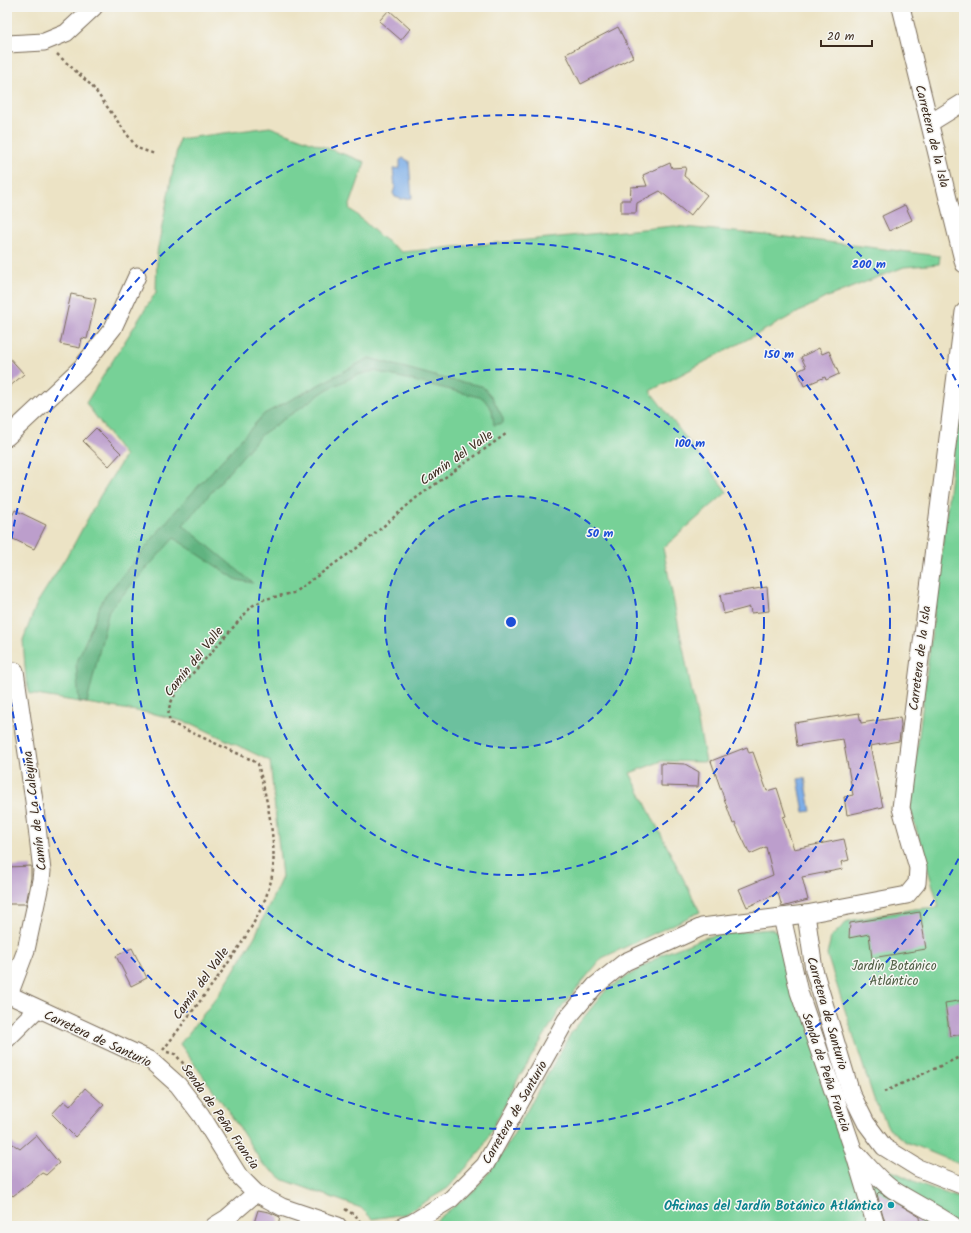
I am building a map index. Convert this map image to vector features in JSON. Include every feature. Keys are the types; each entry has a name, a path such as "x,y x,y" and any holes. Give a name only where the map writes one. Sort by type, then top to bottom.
{"street":[{"path":"7,44 44,42 66,33 94,7"},
{"name":"Carretera de la Isla","path":"901,7 964,264"},
{"path":"930,123 964,102"},
{"path":"7,437 82,368 113,328 137,276"},
{"name":"Carretera de la Isla","path":"806,914 907,896 917,883 918,868 901,808 964,312"},
{"name":"Camín de La Caleyina","path":"8,995 26,950 42,880 34,801 15,671"},
{"name":"Carretera de Santurio","path":"403,1226 451,1199 485,1164 566,1020 595,986 625,962 702,927 806,914 814,970 851,1093 866,1123 884,1147 918,1168 964,1186"},
{"name":"Senda de Peña Francia","path":"782,917 799,992 853,1149 876,1226"},
{"name":"Carretera de Santurio","path":"8,995 150,1060 178,1085 201,1115 239,1176 256,1193 282,1207 338,1226"},
{"path":"7,1039 37,1009"},
{"path":"853,1149 878,1177 892,1189 938,1215 954,1226"},
{"path":"214,1226 227,1218 256,1193"}],"path":[{"path":"44,42 92,86 137,148 155,154"},
{"name":"Camín del Valle","path":"161,1052 178,1032 236,952 264,899 270,885 273,869 273,847 268,810 258,764 171,723 168,712 170,703 177,691 252,606 265,599 293,593 364,543 416,498 506,434"},
{"name":"Senda de Peña Francia","path":"161,1052 176,1054 194,1076"},
{"path":"884,1092 964,1055"},
{"path":"342,1208 352,1213 362,1226"}],"green space":[{"path":"270,127 365,162 349,208 381,237 402,252 674,226 796,238 940,256 939,264 904,267 825,298 650,391 727,492 663,548 706,762 662,761 630,773 700,912 602,958 563,1005 518,1079 481,1151 448,1188 405,1214 372,1219 361,1208 284,1180 262,1163 229,1112 180,1044 220,993 255,936 282,877 270,761 193,724 155,714 30,694 26,680 23,640 37,603 73,546 100,496 125,456 86,403 156,292 157,252 179,139"},
{"path":"369,358 446,379 482,386 492,397 503,418 503,423 494,425 492,410 483,398 374,371 357,375 326,390 261,435 183,525 253,583 237,580 174,538 109,610 87,703 79,702 76,664 103,599 172,515 264,414"},
{"name":"Jardín Botánico Atlántico","path":"964,370 964,1000 945,1004 950,1036 964,1034 964,1166 906,1142 889,1129 874,1099 827,955 831,937 848,921 914,909 939,907 910,808"},
{"path":"772,929 781,935 871,1226 429,1226 475,1190 500,1158 571,1033 606,990 663,954 704,938 723,933"},
{"path":"888,1169 923,1185 964,1200 964,1226 881,1226 867,1186"}],"water":[{"path":"403,158 409,161 412,198 401,199 395,197 393,193 395,187 393,169 400,168 400,160"},
{"path":"805,778 811,811 804,812 798,779"}],"building":[{"path":"389,10 410,29 401,40 379,21"},
{"path":"618,27 633,57 581,84 566,54"},
{"path":"670,163 672,168 686,167 684,176 707,195 690,216 660,191 637,203 636,213 621,213 621,200 630,200 631,187 647,186 643,175"},
{"path":"905,205 912,220 889,231 882,216"},
{"path":"71,294 96,299 87,339 82,338 80,348 60,344"},
{"path":"819,348 822,354 829,351 839,374 826,380 825,377 804,386 798,371 806,367 801,357"},
{"path":"7,355 24,374 7,389"},
{"path":"96,428 121,453 109,466 83,441"},
{"path":"15,510 46,525 34,549 7,536 7,527"},
{"path":"767,587 769,611 751,613 750,607 724,614 720,595"},
{"path":"859,713 861,723 900,717 901,725 899,741 870,746 883,807 847,815 844,797 853,795 843,739 797,746 794,723"},
{"path":"747,747 749,753 753,752 767,791 777,788 786,816 783,817 794,849 844,839 849,860 841,862 843,869 802,877 808,900 782,907 778,893 747,907 739,889 773,875 766,847 750,854 735,823 733,824 711,761"},
{"path":"661,763 685,764 699,772 698,787 661,786"},
{"path":"31,866 31,878 26,904 7,904 7,867"},
{"path":"920,912 926,949 872,958 869,934 849,938 850,923"},
{"path":"132,948 147,978 131,986 116,956"},
{"path":"964,1000 964,1034 950,1036 945,1003"},
{"path":"85,1088 104,1105 75,1137 52,1114 64,1101 70,1106"},
{"path":"36,1135 59,1163 46,1175 42,1173 13,1196 7,1191 7,1140 20,1149"},
{"name":"Oficinas del Jardín Botánico Atlántico","path":"879,1192 920,1217 921,1226 886,1226 877,1194"},
{"path":"258,1210 269,1212 280,1217 278,1226 253,1226"}],"place":[{"name":"Oficinas del Jardín Botánico Atlántico","path":"891,1205"}]}
